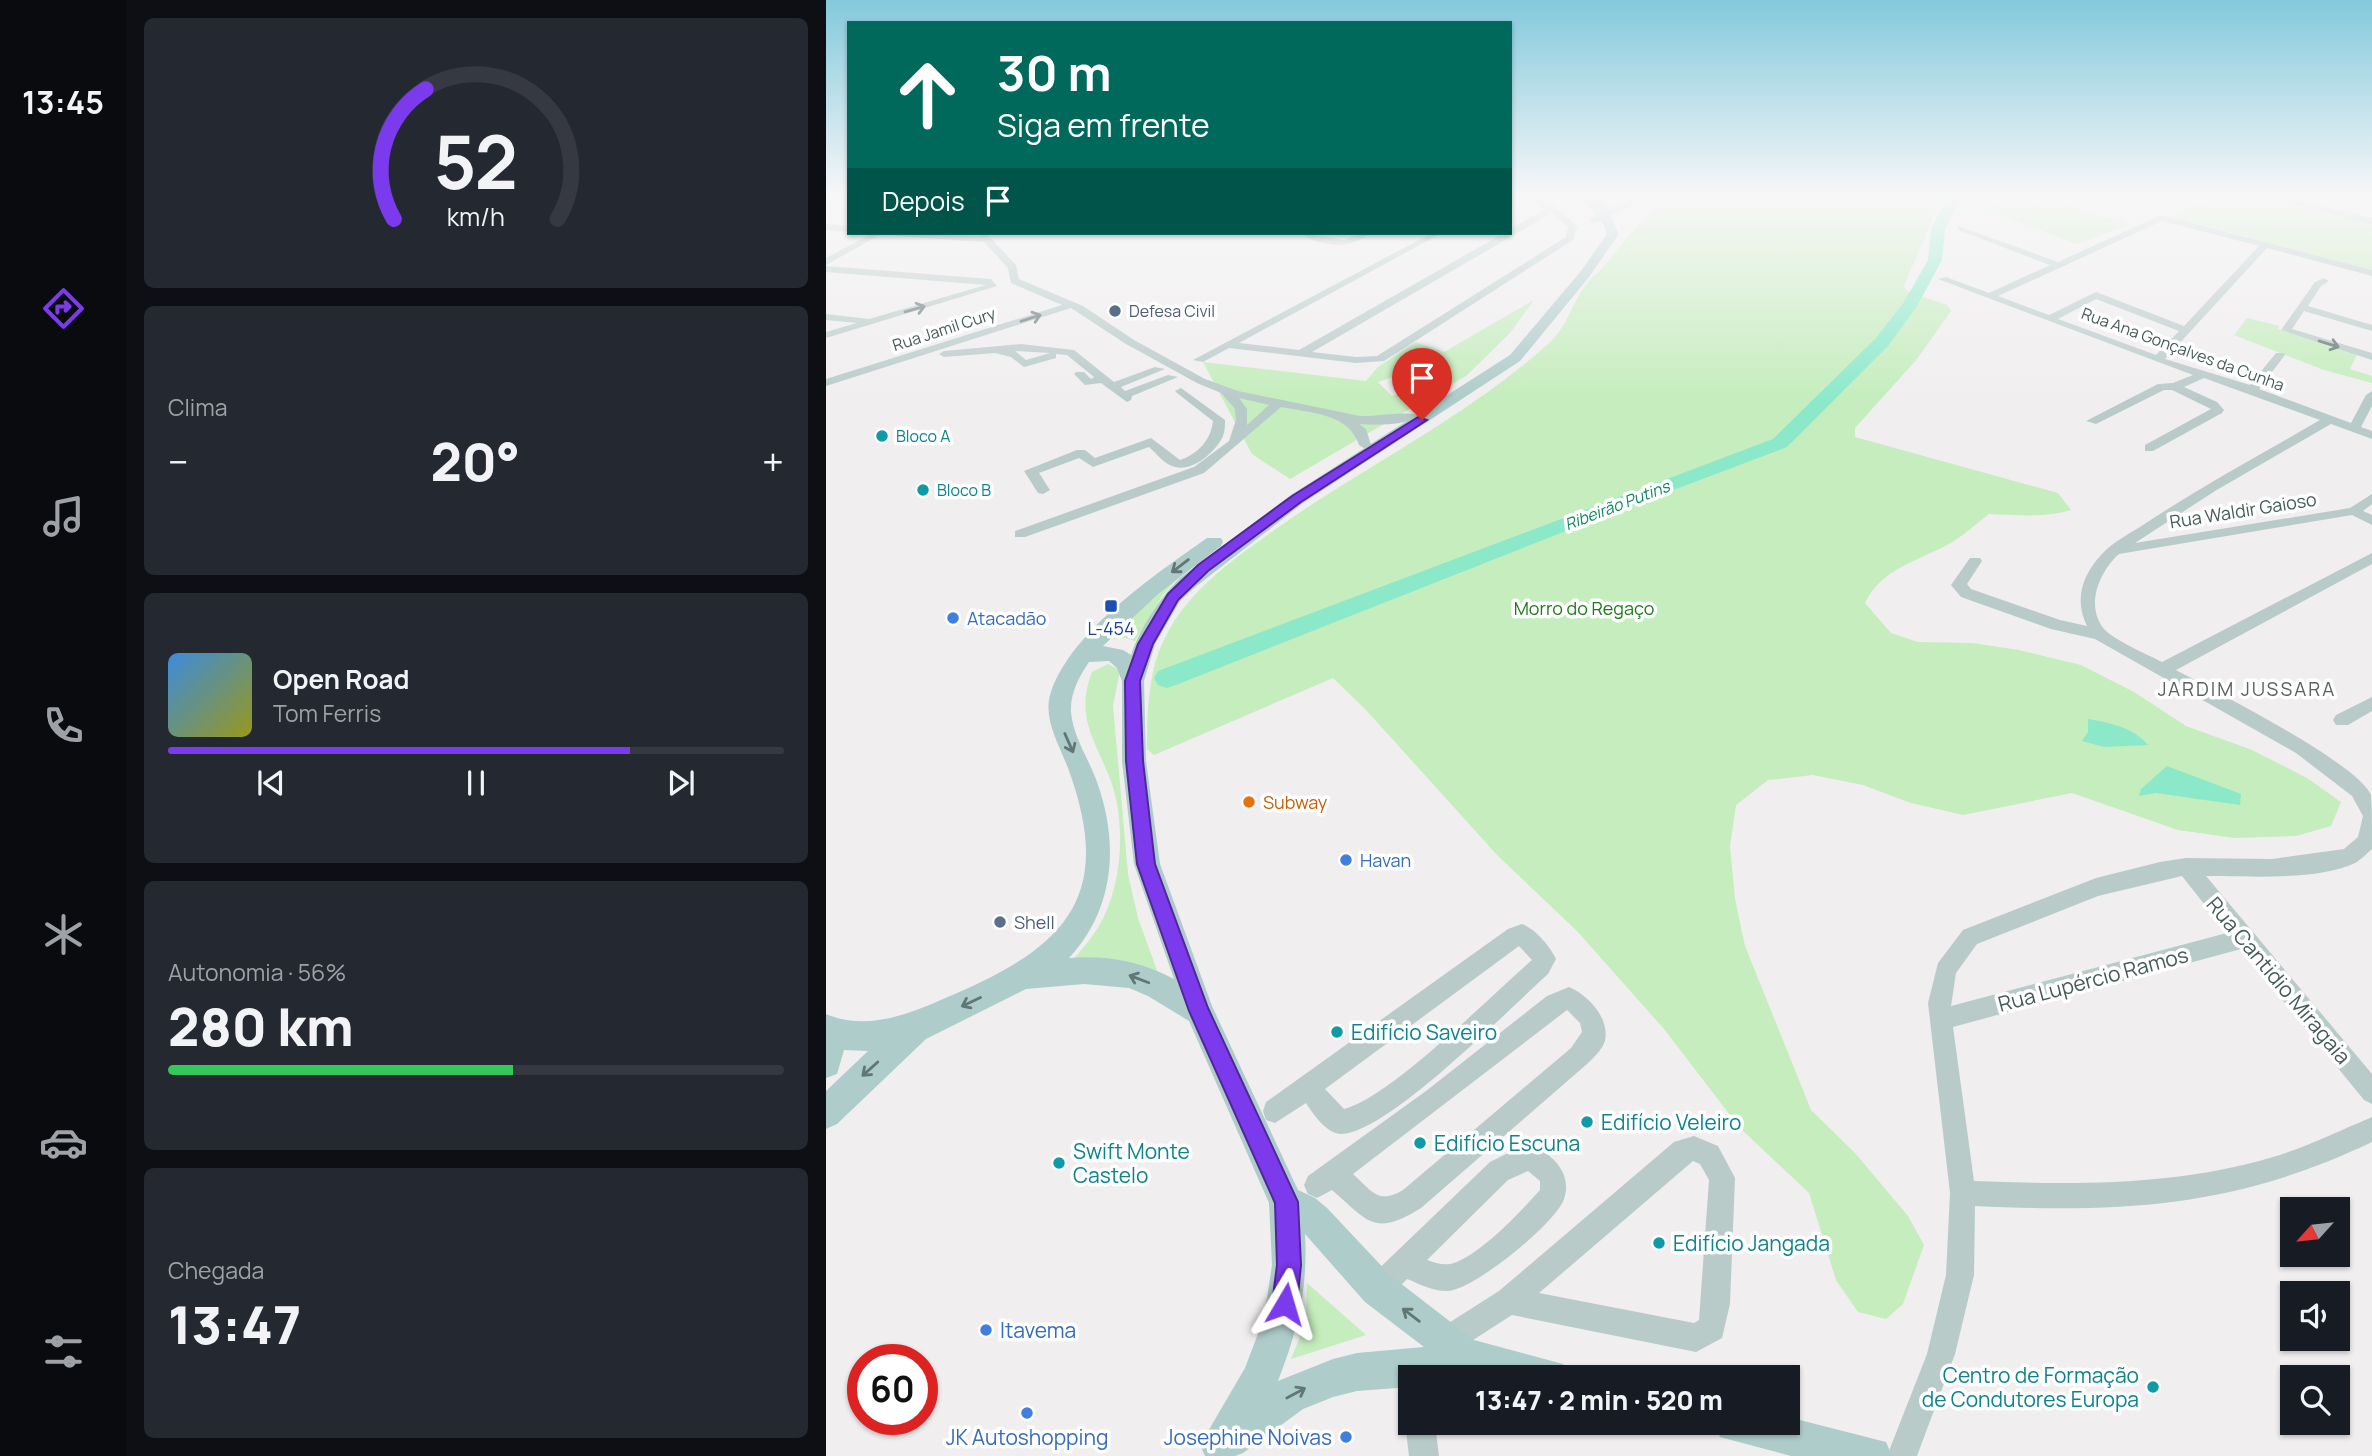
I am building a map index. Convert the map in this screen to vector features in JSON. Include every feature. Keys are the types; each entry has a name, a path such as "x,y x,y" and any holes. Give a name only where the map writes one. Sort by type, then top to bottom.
{"main road":[{"path":"826,1063 830,1048 827,1030 856,1036 916,1027 1025,976 1069,937 1083,918 1099,872 1099,848 1089,792 1061,727 1060,712 1062,694 1070,673 1107,630 1177,568 1290,489 1482,372 1521,340 1579,265"},
{"path":"1214,1451 1260,1379 1282,1318 1289,1265 1312,1187 1199,1011 1146,864 1135,761 1133,681 1145,644 1173,597 1195,576 1297,499 1508,363 1555,311 1585,265"},
{"path":"1084,656 1106,653 1117,655 1124,659 1133,681"},
{"path":"1025,976 1114,971 1144,980 1199,1011"},
{"path":"826,1113 916,1027"},
{"path":"1312,1187 1303,1210 1378,1289 1456,1349 1510,1365"},
{"path":"1429,1365 1456,1349"},
{"path":"1214,1451 1290,1395 1306,1388 1357,1372 1398,1373"},
{"path":"1759,1435 1780,1445 1872,1456"}],"street":[{"path":"1003,282 1013,267 1011,265"},
{"path":"1199,360 1378,265"},
{"path":"1300,354 1455,265"},
{"path":"1228,345 1365,361 1380,359 1528,265"},
{"path":"2158,360 2246,265"},
{"path":"2341,265 2372,273"},
{"path":"1991,296 2060,266"},
{"path":"826,269 1003,282 1071,305 1130,342 1235,399 1242,408 1242,426 1228,448"},
{"name":"Rua Ana Gonçalves da Cunha","path":"1943,279 2158,360 2252,390 2372,435"},
{"path":"2324,281 2318,284 2287,330 2372,357"},
{"path":"826,335 1003,282 1040,293"},
{"path":"2051,318 2096,295 2185,330"},
{"name":"Rua Jamil Cury","path":"826,383 1071,305"},
{"path":"2301,307 2372,328"},
{"path":"826,317 874,321"},
{"path":"975,335 985,349 1014,354 1024,364 1052,356"},
{"path":"923,352 938,355 985,349 1045,348 1070,352 1126,396 1172,377"},
{"path":"2252,390 2280,355"},
{"path":"1080,373 1089,383 1108,382 1159,369"},
{"path":"2175,387 2203,375"},
{"path":"1044,490 1030,472 1081,453 1093,463 1151,442 1176,463 1182,464 1191,460 1218,435 1219,420 1175,393 1208,384 1336,416 1380,421 1413,416"},
{"path":"2092,421 2162,386 2175,387 2218,410 2149,448"},
{"path":"2354,428 2372,395"},
{"path":"1020,534 1199,470 1278,403"},
{"path":"1336,416 1357,426 1365,445"},
{"path":"2100,635 2090,621 2086,599 2096,573 2105,559 2169,513 2330,419"},
{"path":"1057,461 1067,472"},
{"name":"Rua Waldir Gaioso","path":"2116,550 2354,511 2372,498"},
{"path":"2354,511 2372,521"},
{"path":"2162,670 2372,558"},
{"path":"1902,1456 1941,1354 1960,1275 1963,1193 1939,1003 1946,970 1955,955 1970,937 2096,887 2186,867 2272,868 2326,862 2350,856 2367,841 2372,815 2365,792 2302,748 2100,635 2057,625 1966,593 1959,585 1975,561"},
{"path":"2342,720 2372,703"},
{"name":"Rua Cantidio Miragaia","path":"2186,867 2372,1092"},
{"path":"1275,1111 1309,1086 1515,936 1522,934 1529,939 1545,959 1540,967 1413,1080 1362,1117 1340,1122 1321,1105 1309,1086"},
{"name":"Rua Lupércio Ramos","path":"1940,1020 2245,938"},
{"path":"1569,998 1583,1007 1593,1023 1594,1039 1579,1056 1421,1192 1392,1211 1375,1210 1312,1187 1434,1099 1555,1004 1569,998"},
{"path":"1963,1193 2038,1197 2152,1194 2273,1171 2315,1156 2372,1129"},
{"path":"1456,1349 1509,1301 1683,1151 1693,1148 1709,1155 1721,1178 1716,1304 1712,1328 1696,1338 1509,1301"},
{"path":"1378,1289 1499,1171 1518,1161 1531,1158 1552,1175 1553,1195 1535,1217 1473,1267 1452,1277 1436,1276 1405,1265"},
{"path":"1421,1435 1424,1456"}],"green space":[{"name":"Morro do Regaço","path":"1604,265 1913,265 1904,286 1907,291 1947,305 1951,311 1917,359 1855,428 1855,437 2058,493 2071,510 2040,515 1989,514 1949,544 1891,573 1872,591 1865,603 1891,633 1918,642 1972,643 2019,650 2081,665 2134,692 2186,726 2252,750 2307,778 2341,802 2331,826 2296,836 2235,838 2178,830 2072,793 1963,815 1911,803 1863,785 1813,775 1768,780 1736,805 1730,846 1735,899 1745,946 1811,1110 1855,1153 1908,1216 1924,1245 1903,1304 1886,1319 1858,1312 1836,1280 1809,1193 1740,1128 1664,1029 1577,931 1498,856 1366,710 1333,678 1154,755 1147,749 1150,693 1159,652 1174,622 1200,590 1230,563 1280,526 1451,417 1517,370 1555,337 1583,289"},
{"path":"2353,265 2372,265 2372,270"},
{"path":"1534,300 1510,333 1466,376 1290,479 1252,454 1203,362 1366,381 1378,367 1415,342 1444,352","holes":["1414,370 1429,384 1392,396 1378,382"]},
{"path":"2247,318 2279,326 2278,329 2357,355 2350,369 2372,376 2372,383 2324,370 2234,335"},
{"path":"1181,574 1162,596 1135,641 1126,638 1113,639 1136,612"},
{"path":"1108,664 1120,670 1113,706 1128,874 1138,918 1159,976 1066,968 1099,926 1113,894 1117,875 1120,837 1116,801 1090,730 1085,703 1092,672"},
{"path":"1307,1283 1366,1335 1291,1359 1306,1322"}],"shaded area":[{"path":"2088,719 2128,730 2148,745 2104,747 2082,741 2088,732"},
{"path":"2167,766 2241,794 2240,805 2156,793 2139,796 2141,789"}],"waterway":[{"name":"Ribeirão Putins","path":"1167,678 1583,516 1780,443 1882,342 1911,303 1932,265"}],"place":[{"name":"Defesa Civil","path":"1115,311"},
{"name":"Bloco A","path":"882,436"},
{"name":"Bloco B","path":"923,490"},
{"name":"L-454","path":"1111,606"},
{"name":"Atacadão","path":"953,618"},
{"name":"Subway","path":"1249,802"},
{"name":"Havan","path":"1346,860"},
{"name":"Shell","path":"1000,922"},
{"name":"Edifício Saveiro","path":"1337,1032"},
{"name":"Edifício Veleiro","path":"1587,1122"},
{"name":"Edifício Escuna","path":"1420,1143"},
{"name":"Swift Monte Castelo","path":"1059,1163"},
{"name":"Edifício Jangada","path":"1659,1243"},
{"name":"Itavema","path":"986,1330"},
{"name":"Centro de Formação de Condutores Europa","path":"2153,1387"},
{"name":"JK Autoshopping","path":"1027,1413"},
{"name":"Josephine Noivas","path":"1346,1437"}],"district":[{"name":"JARDIM JUSSARA","path":"2247,689"}],"route":[{"path":"1285,1304 1289,1265 1286,1202 1199,1011 1146,864 1135,761 1133,681 1145,644 1173,597 1203,568 1297,499 1422,420"}]}
